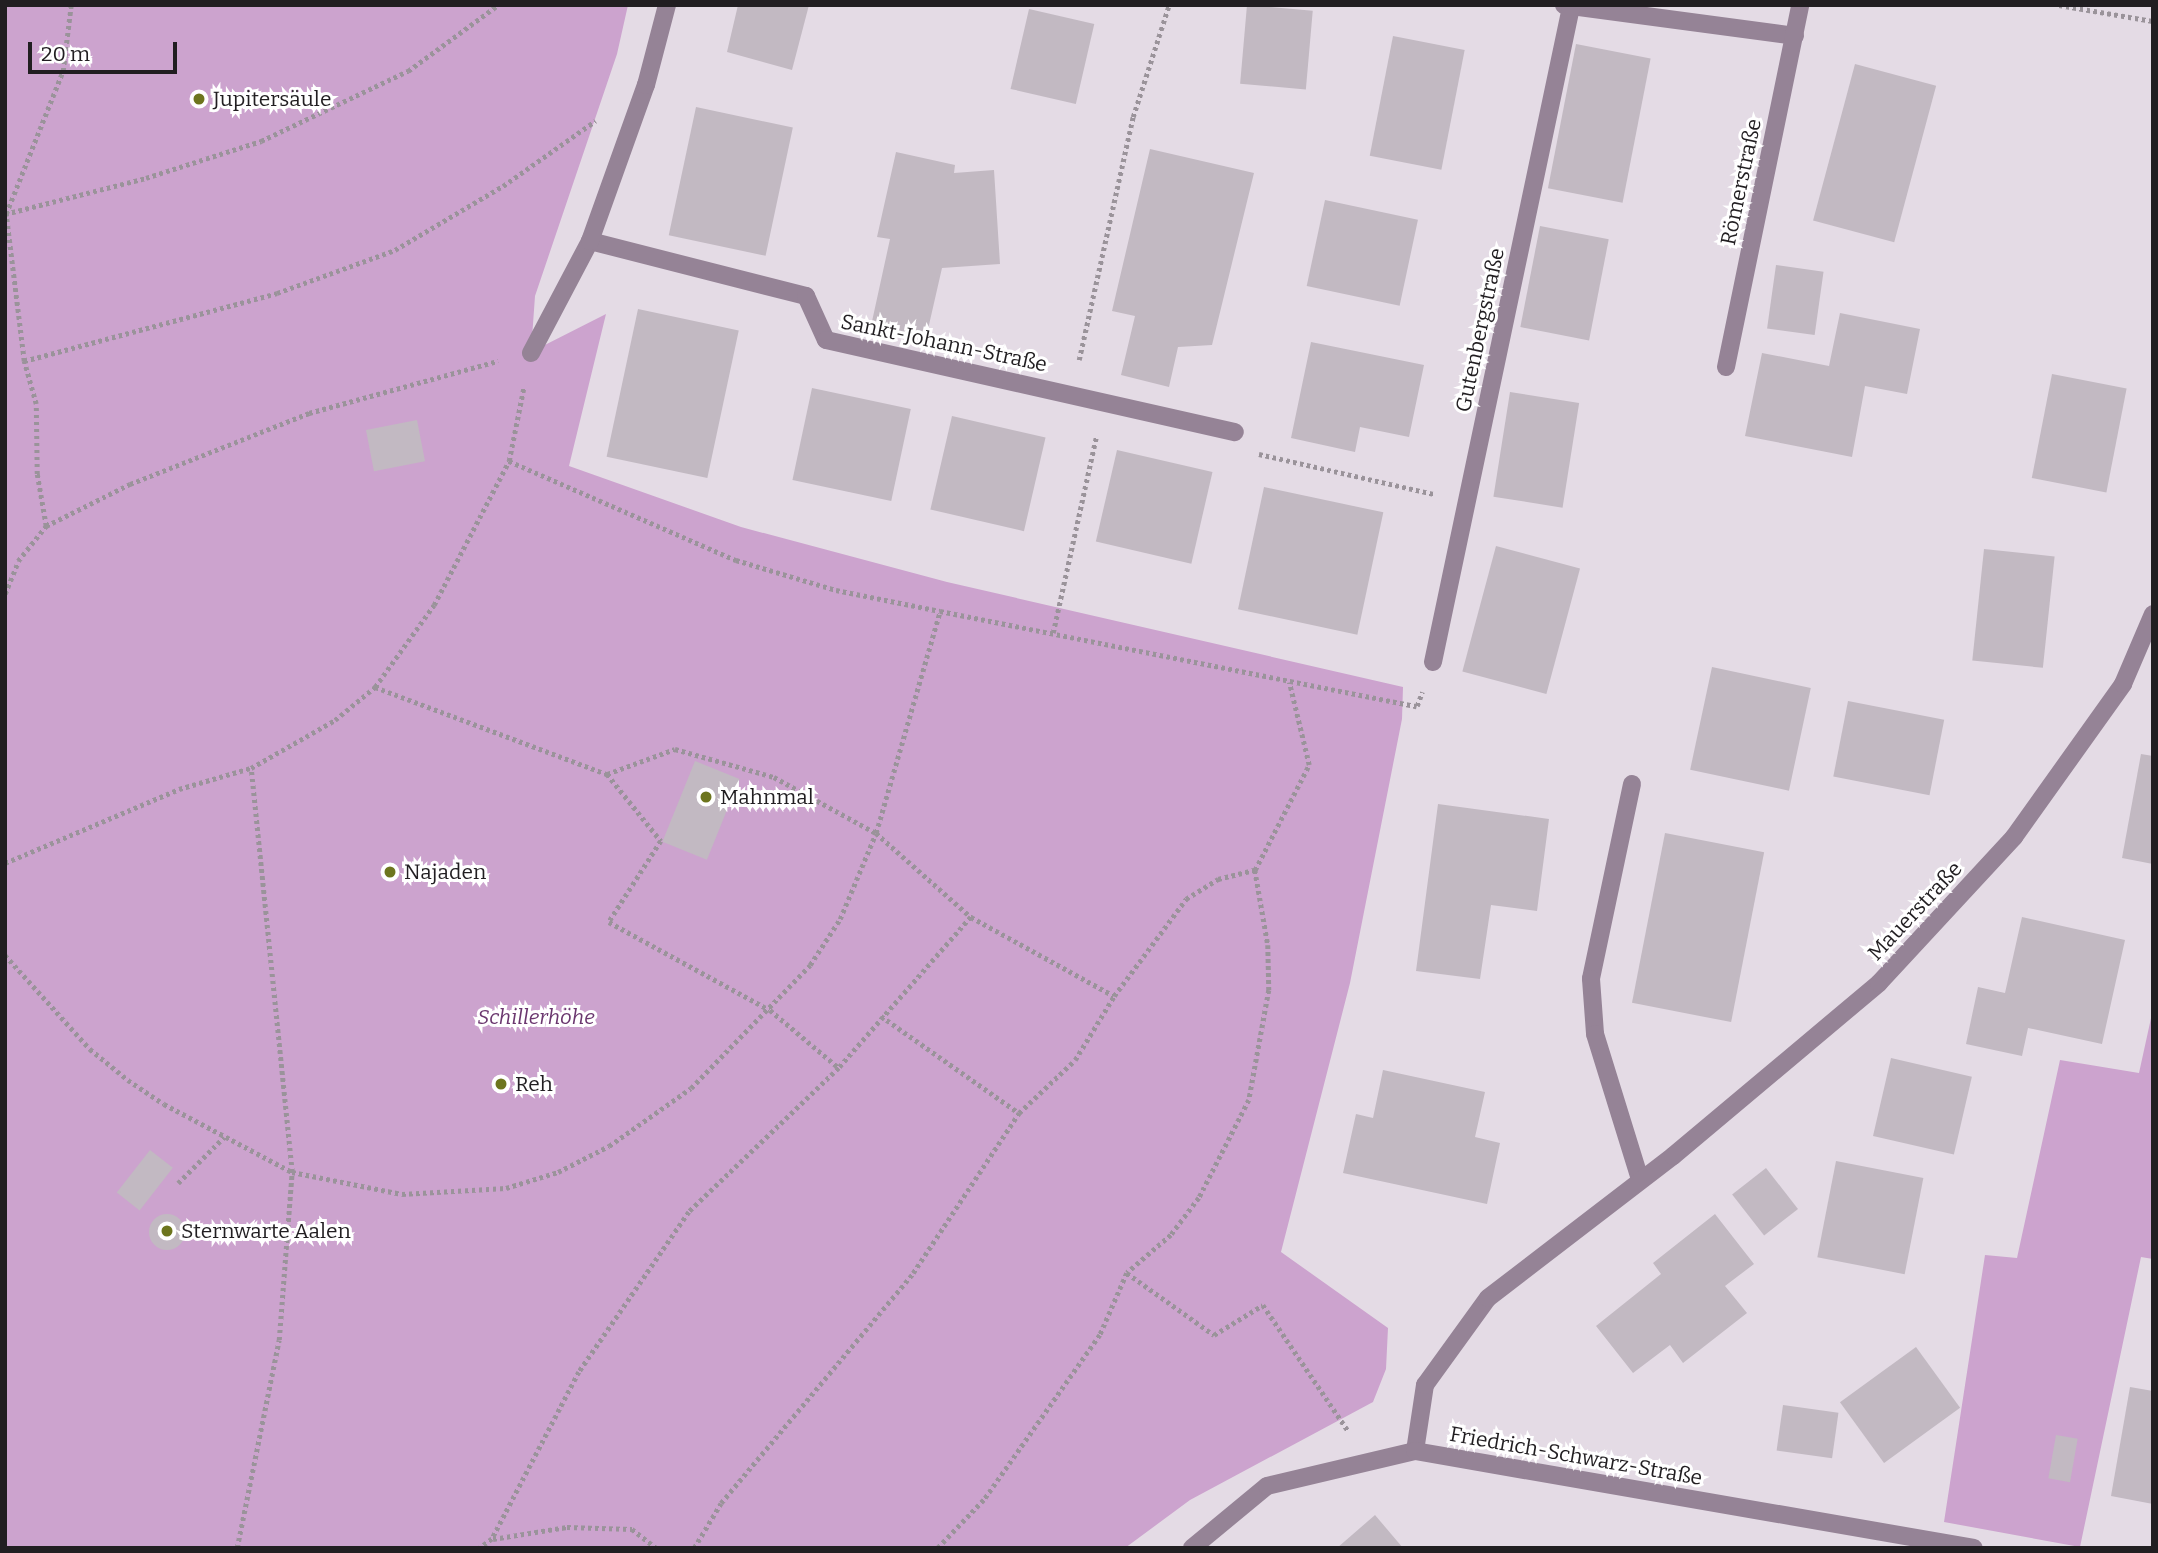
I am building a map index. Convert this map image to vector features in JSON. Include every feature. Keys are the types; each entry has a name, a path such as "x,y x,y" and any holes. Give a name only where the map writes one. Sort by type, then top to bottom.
{"street":[{"path":"531,353 590,241 646,85 667,5"},
{"name":"Römerstraße","path":"1726,367 1800,5"},
{"name":"Gutenbergstraße","path":"1433,662 1568,6 1795,36"},
{"name":"Sankt-Johann-Straße","path":"590,241 806,296 826,340 1236,432"},
{"name":"Mauerstraße","path":"1415,1451 1425,1385 1488,1298 1640,1179 1879,983 2014,837 2123,684 2153,614"},
{"path":"1632,784 1591,979 1595,1034 1640,1179"},
{"name":"Friedrich-Schwarz-Straße","path":"1192,1548 1267,1486 1415,1451 1888,1541 1974,1548"}],"path":[{"path":"46,526 37,474 36,404 24,361 6,214 63,71 71,5"},
{"path":"6,214 146,178 261,141 408,71 498,5"},
{"path":"1072,394 1133,117 1169,5"},
{"path":"2059,5 2153,21"},
{"path":"24,361 277,293 395,250 503,186 646,85"},
{"path":"5,594 18,561 46,526 130,484 309,413 531,353 509,461 434,605 375,687 335,720 251,768 178,789 5,863"},
{"path":"1053,633 1104,402"},
{"path":"1236,432 1264,458 1467,501"},
{"path":"509,461 736,560 836,590 1417,706 1433,662"},
{"path":"5,955 90,1049 164,1104 292,1172 402,1194 506,1188 558,1171 609,1146 691,1088 770,1010 810,965 840,919 876,833 940,611"},
{"path":"939,1548 984,1500 1100,1335 1127,1273 1171,1235 1199,1198 1249,1100 1269,990 1268,944 1255,870 1309,765 1289,682"},
{"path":"375,687 607,774 662,841 609,922 770,1010 839,1068"},
{"path":"607,774 675,750 774,777 876,833 971,917 1114,996"},
{"path":"237,1548 279,1340 292,1172 251,768"},
{"path":"694,1548 721,1503 913,1273 1019,1112 1075,1060 1114,996 1186,899 1218,879 1255,870"},
{"path":"480,1548 492,1539 579,1372 689,1212 839,1068 881,1016 971,917"},
{"path":"881,1016 1019,1112"},
{"path":"178,1182 224,1137"},
{"path":"1127,1273 1214,1335 1263,1305 1369,1462"},
{"path":"492,1539 567,1527 632,1529 656,1548"}],"green space":[{"name":"Schillerhöhe","path":"5,5 628,5 617,54 535,296 531,352 606,314 569,466 741,527 947,582 1403,687 1402,719 1350,983 1281,1252 1388,1328 1386,1369 1373,1402 1190,1500 1125,1548 5,1548"},
{"path":"2153,1009 2153,1259 2141,1257 2080,1547 1944,1522 1985,1255 2017,1258 2060,1060 2139,1073"}],"building":[{"path":"738,5 809,5 792,70 727,52"},
{"path":"1247,5 1313,11 1306,89 1240,84"},
{"path":"1029,9 1094,24 1076,104 1011,89"},
{"path":"1393,36 1465,50 1441,170 1370,156"},
{"path":"1576,44 1651,59 1623,203 1548,188"},
{"path":"1855,64 1936,86 1894,242 1813,220"},
{"path":"696,107 793,128 766,256 669,235"},
{"path":"1150,149 1254,173 1212,345 1178,347 1169,387 1121,375 1135,316 1112,311"},
{"path":"896,152 955,165 954,173 994,170 1000,264 942,268 926,338 871,326 890,239 877,237"},
{"path":"1325,200 1418,220 1400,306 1307,286"},
{"path":"1540,226 1609,239 1589,340 1520,327"},
{"path":"1776,265 1824,272 1815,335 1767,328"},
{"path":"638,309 739,330 707,478 607,457"},
{"path":"1840,313 1920,329 1907,394 1865,386 1852,457 1745,436 1762,353 1829,366"},
{"path":"1311,342 1424,365 1409,437 1360,427 1355,452 1291,438"},
{"path":"2052,374 2127,389 2106,493 2032,478"},
{"path":"812,388 911,409 891,501 792,480"},
{"path":"1510,392 1579,403 1563,508 1493,497"},
{"path":"952,416 1046,438 1024,531 930,510"},
{"path":"417,420 425,461 374,471 366,430"},
{"path":"1117,450 1212,472 1191,564 1096,542"},
{"path":"1264,487 1383,512 1357,635 1238,609"},
{"path":"1496,546 1580,569 1546,694 1462,672"},
{"path":"1984,549 2055,556 2043,668 1972,660"},
{"path":"1712,667 1811,688 1789,791 1690,770"},
{"path":"1848,701 1944,720 1930,795 1833,777"},
{"path":"2141,754 2153,756 2153,864 2122,858"},
{"name":"Mahnmal","path":"695,761 740,779 707,860 662,842"},
{"path":"1438,804 1549,819 1537,911 1491,905 1480,979 1416,971"},
{"path":"1665,833 1764,852 1731,1022 1632,1003"},
{"path":"2022,917 2125,940 2102,1044 2028,1028 2022,1056 1966,1044 1978,987 2005,993"},
{"path":"1891,1058 1972,1077 1954,1155 1873,1136"},
{"path":"1383,1070 1485,1092 1475,1137 1500,1143 1487,1204 1343,1173 1356,1114 1373,1118"},
{"path":"150,1150 173,1168 140,1210 117,1193"},
{"path":"1836,1161 1923,1178 1905,1274 1817,1257"},
{"path":"1766,1168 1798,1209 1764,1235 1732,1194"},
{"name":"Sternwarte Aalen","path":"167,1214 179,1220 185,1232 179,1244 167,1250 155,1244 149,1232 155,1220"},
{"path":"1715,1214 1754,1264 1725,1286 1747,1313 1683,1363 1670,1345 1633,1373 1596,1326 1661,1274 1653,1263"},
{"path":"1916,1347 1960,1408 1884,1463 1840,1402"},
{"path":"2130,1387 2153,1391 2153,1504 2111,1496"},
{"path":"1783,1405 1838,1413 1832,1458 1777,1451"},
{"path":"2056,1435 2078,1439 2070,1482 2048,1478"},
{"path":"1375,1515 1403,1548 1337,1548"}],"place":[{"name":"Jupitersäule","path":"199,99"},
{"name":"Mahnmal","path":"706,797"},
{"name":"Najaden","path":"390,872"},
{"name":"Reh","path":"501,1084"},
{"name":"Sternwarte Aalen","path":"167,1231"}]}
